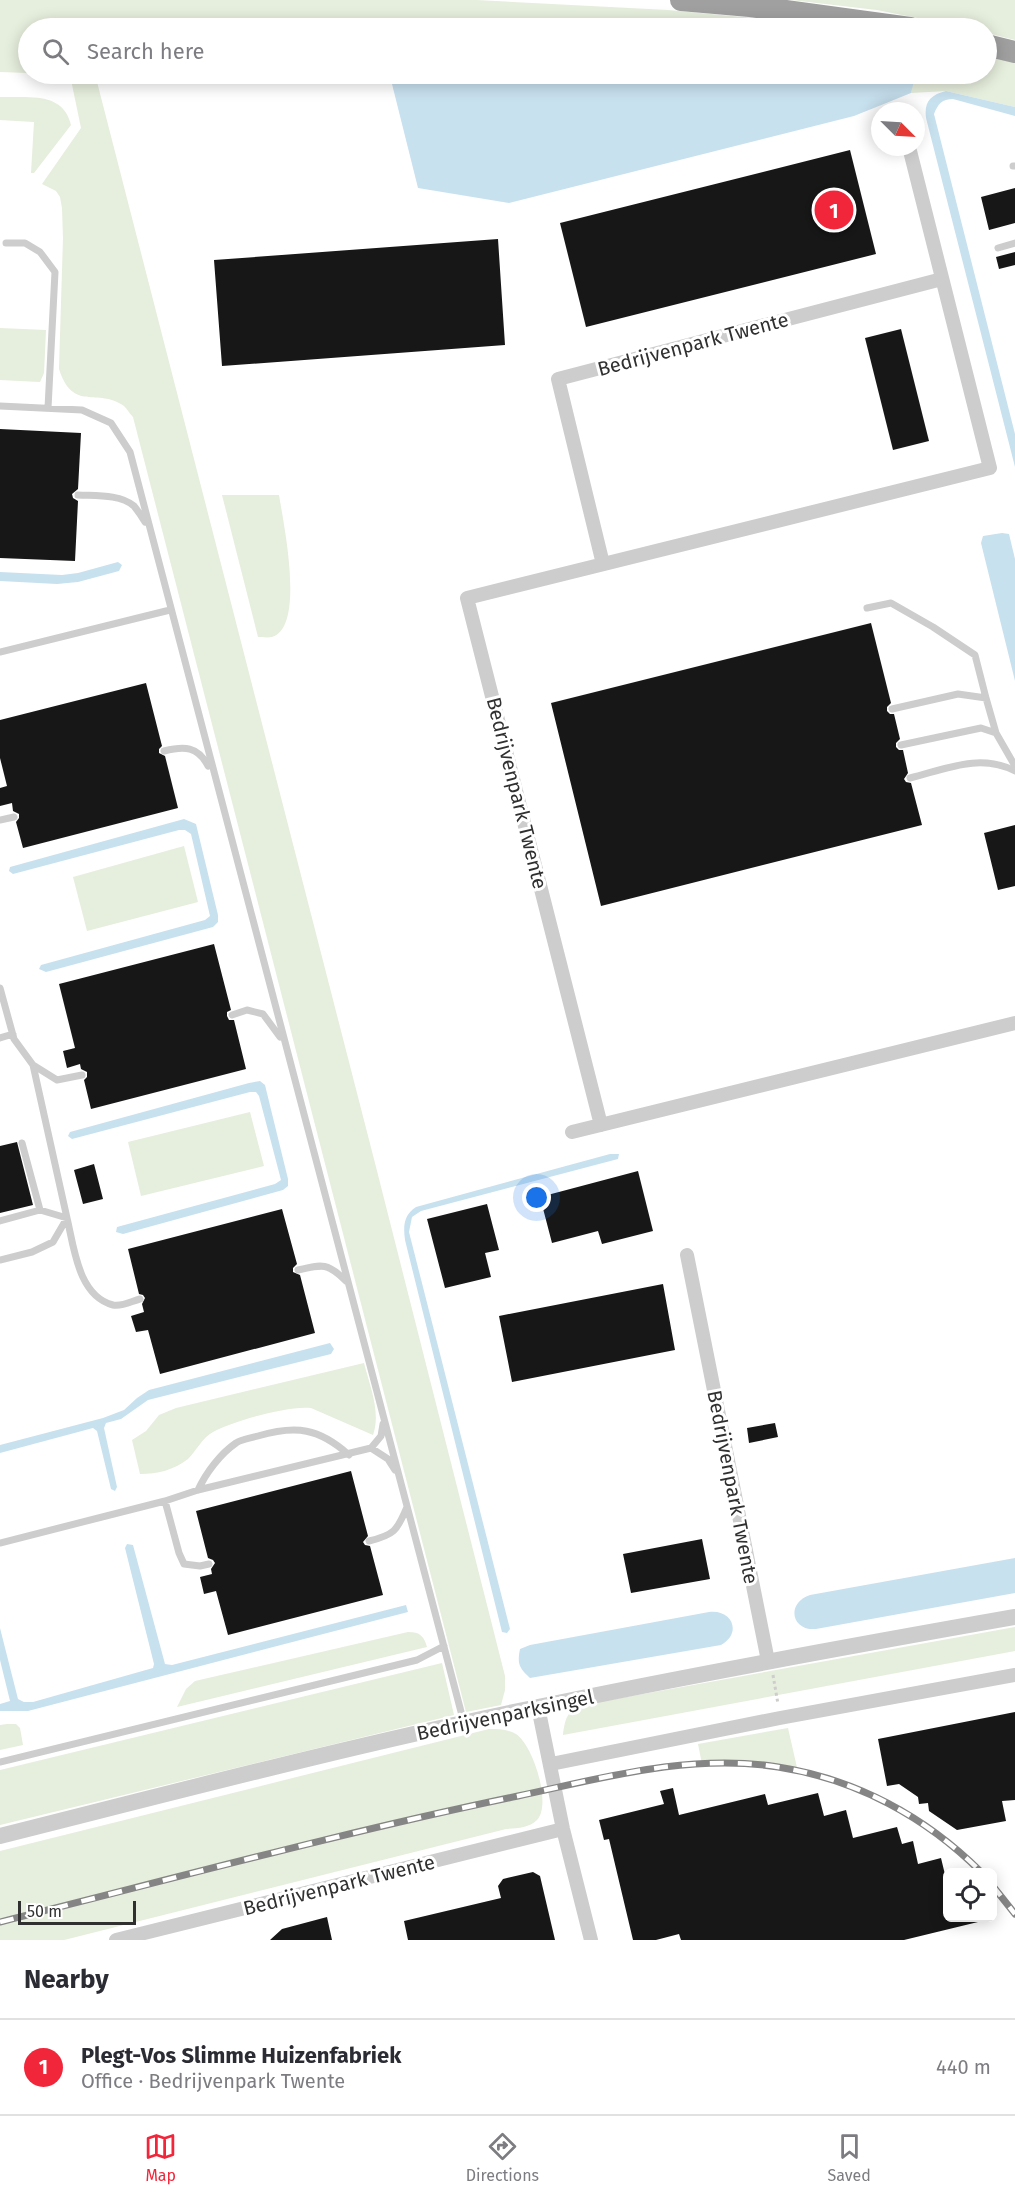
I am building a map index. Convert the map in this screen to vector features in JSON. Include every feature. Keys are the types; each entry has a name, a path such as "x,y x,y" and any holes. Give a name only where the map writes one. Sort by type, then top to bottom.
{"highway":[{"path":"681,0 750,6 837,18"},
{"path":"997,48 1015,52"}],"street":[{"name":"Bedrijvenpark Twente","path":"601,1125 467,598 990,468 911,156"},
{"name":"Bedrijvenpark Twente","path":"603,564 558,379 942,279"},
{"path":"572,1132 1015,1023"},
{"name":"Bedrijvenpark Twente","path":"687,1255 768,1661"},
{"name":"Bedrijvenparksingel","path":"0,1836 302,1760 538,1707 768,1661 1015,1617"},
{"path":"551,1764 780,1718 1015,1675"},
{"path":"538,1707 562,1829 591,1940"},
{"name":"Bedrijvenpark Twente","path":"116,1940 562,1829"}],"lane":[{"path":"6,243 25,243 40,252 55,272 48,408"},
{"path":"998,248 1015,243"},
{"path":"0,406 82,410 111,423 130,452 464,1723"},
{"path":"78,495 113,497 124,501 133,506 149,526"},
{"path":"867,608 891,603 933,627 975,656 996,733 1015,766"},
{"path":"0,652 170,610"},
{"path":"892,709 958,694 987,698"},
{"path":"902,745 981,728 996,733"},
{"path":"164,751 179,747 192,750 203,756 214,776"},
{"path":"910,778 975,761 1001,764 1015,771"},
{"path":"0,820 15,817"},
{"path":"0,988 13,1034 33,1065 79,1270 99,1299 115,1305 140,1299"},
{"path":"232,1015 247,1010 263,1014 277,1031 286,1050"},
{"path":"0,1038 13,1034"},
{"path":"33,1065 57,1080 82,1075"},
{"path":"22,1143 40,1210"},
{"path":"0,1221 40,1210 67,1218"},
{"path":"0,1260 32,1252 53,1242 67,1218"},
{"path":"298,1270 319,1265 333,1268 348,1283"},
{"path":"0,1543 165,1501 198,1490 371,1448 381,1436 384,1420"},
{"path":"198,1490 206,1474 237,1442 269,1433 301,1429 333,1441 349,1455"},
{"path":"371,1448 388,1459 398,1475"},
{"path":"165,1501 184,1564 200,1566 209,1564"},
{"path":"369,1541 388,1536 400,1523 407,1507"},
{"path":"0,1762 417,1660 444,1646"}],"path":[{"path":"768,1661 772,1670 780,1718"}],"green space":[{"path":"0,0 476,0 668,10 754,18 18,18 18,73 0,72"},
{"path":"791,0 1015,0 1015,40 997,36 997,18 917,18 877,10"},
{"path":"997,56 1015,60 1015,107 946,91 911,93 912,84 997,84"},
{"path":"72,84 98,84 505,1676 505,1690 501,1705 466,1712 133,417 124,406 114,401 87,397 71,391 59,369 62,208 56,191 42,184 81,128"},
{"path":"0,97 33,97 52,101 67,114 71,125 34,173 31,173 34,122 0,120"},
{"path":"0,328 46,330 44,373 40,382 0,380"},
{"path":"222,495 279,495 288,549 290,595 288,614 282,629 272,637 258,637"},
{"path":"184,846 198,902 87,931 73,877"},
{"path":"250,1112 264,1166 141,1196 128,1142"},
{"path":"364,1363 375,1408 373,1435 311,1408 289,1409 247,1419 222,1428 209,1435 188,1459 177,1466 159,1472 140,1474 132,1440 146,1431 159,1415 176,1408"},
{"path":"1015,1627 1015,1651 563,1735 568,1716 582,1705"},
{"path":"408,1632 421,1635 427,1647 177,1707 186,1689 195,1681"},
{"path":"442,1663 454,1715 0,1825 0,1770"},
{"path":"16,1724 20,1728 23,1745 0,1750 0,1725"},
{"path":"788,1728 798,1772 745,1765 702,1764 698,1744"},
{"path":"489,1729 506,1730 516,1734 529,1750 538,1775 542,1801 541,1812 537,1820 530,1825 506,1829 64,1940 0,1940 0,1851"}],"water":[{"path":"392,84 913,84 911,93 889,102 871,102 871,109 854,116 509,203 418,188"},
{"path":"946,91 1015,107 1015,116 949,99 937,107 934,114 1015,434 1015,467 926,118 929,100"},
{"path":"1009,534 1015,559 1015,681 981,543 983,536"},
{"path":"118,562 122,565 119,571 78,582 57,584 0,581 0,572 62,575"},
{"path":"184,819 196,824 218,922 213,927 46,972 39,969 41,965 205,920 210,916 191,834 185,830 179,830 13,874 9,871 10,867"},
{"path":"260,1081 265,1085 288,1186 283,1190 123,1234 116,1232 117,1227 275,1184 281,1180 259,1096 256,1092 250,1092 72,1139 68,1136 70,1132"},
{"path":"610,1154 619,1154 618,1159 421,1211 412,1217 409,1232 510,1629 507,1633 502,1632 405,1240 405,1221 416,1207"},
{"path":"330,1343 334,1349 331,1354 148,1400 121,1419 106,1423 104,1428 117,1487 115,1491 111,1489 97,1431 93,1428 0,1453 0,1445 103,1418 124,1410 149,1390"},
{"path":"127,1544 133,1545 165,1664 172,1665 406,1605 408,1612 28,1711 0,1711 0,1704 10,1701 0,1660 0,1628 18,1699 24,1702 33,1702 153,1668 154,1664 125,1548"},
{"path":"1015,1558 1015,1593 816,1629 801,1626 795,1616 797,1604 810,1595"},
{"path":"709,1612 724,1614 732,1623 731,1635 721,1645 530,1678 520,1665 520,1649 530,1645"}],"building":[{"path":"850,150 876,254 586,327 560,223"},
{"path":"1015,188 1015,223 989,230 981,197"},
{"path":"498,239 505,345 222,366 214,260"},
{"path":"1015,252 1015,265 999,269 996,257"},
{"path":"901,329 929,441 893,450 865,338"},
{"path":"0,429 81,433 78,489 72,494 73,498 78,501 75,561 0,558"},
{"path":"871,623 891,703 887,711 894,714 900,739 896,747 903,750 908,773 904,779 911,783 922,825 601,906 551,703"},
{"path":"146,683 162,746 159,753 165,756 178,808 23,848 16,822 19,814 13,811 12,803 0,806 0,788 7,786 0,758 0,720"},
{"path":"1015,825 1015,886 998,890 984,833"},
{"path":"214,944 231,1010 227,1012 227,1016 229,1020 234,1020 246,1069 91,1109 84,1080 87,1072 81,1069 80,1064 67,1068 63,1051 75,1048 59,984"},
{"path":"17,1142 33,1205 0,1213 0,1146"},
{"path":"94,1164 103,1199 83,1204 74,1170"},
{"path":"638,1171 653,1231 602,1244 598,1231 552,1243 540,1197"},
{"path":"487,1204 499,1250 485,1253 491,1277 445,1288 427,1219"},
{"path":"282,1209 297,1264 293,1272 300,1275 315,1333 160,1374 148,1330 136,1332 131,1316 144,1312 142,1304 145,1298 139,1294 128,1249"},
{"path":"663,1284 675,1350 512,1382 499,1316"},
{"path":"775,1423 778,1437 749,1443 747,1428"},
{"path":"351,1471 368,1536 363,1542 370,1546 383,1595 228,1635 216,1591 204,1594 200,1577 212,1574 211,1569 215,1563 208,1558 196,1511"},
{"path":"702,1539 710,1579 631,1593 623,1554"},
{"path":"1015,1712 1015,1800 1002,1801 1006,1821 957,1830 929,1811 928,1803 919,1804 918,1797 899,1784 887,1786 878,1739"},
{"path":"673,1788 679,1815 765,1794 768,1805 818,1793 824,1816 846,1810 853,1838 897,1827 902,1844 913,1841 918,1864 941,1858 943,1868 943,1922 978,1922 904,1940 681,1940 679,1934 656,1940 633,1940 609,1839 604,1840 599,1820 664,1804 660,1791"},
{"path":"533,1872 540,1876 555,1940 408,1940 404,1921 501,1898 498,1886 503,1879"},
{"path":"327,1917 332,1940 270,1940 282,1929"}],"railway":[{"path":"0,1922 323,1840 453,1810 647,1769 712,1763 745,1763 778,1767 807,1773 862,1791 888,1803 937,1834 977,1868"},
{"path":"997,1891 1015,1914"}],"place":[{"name":"Plegt-Vos Slimme Huizenfabriek","path":"834,210"}]}
